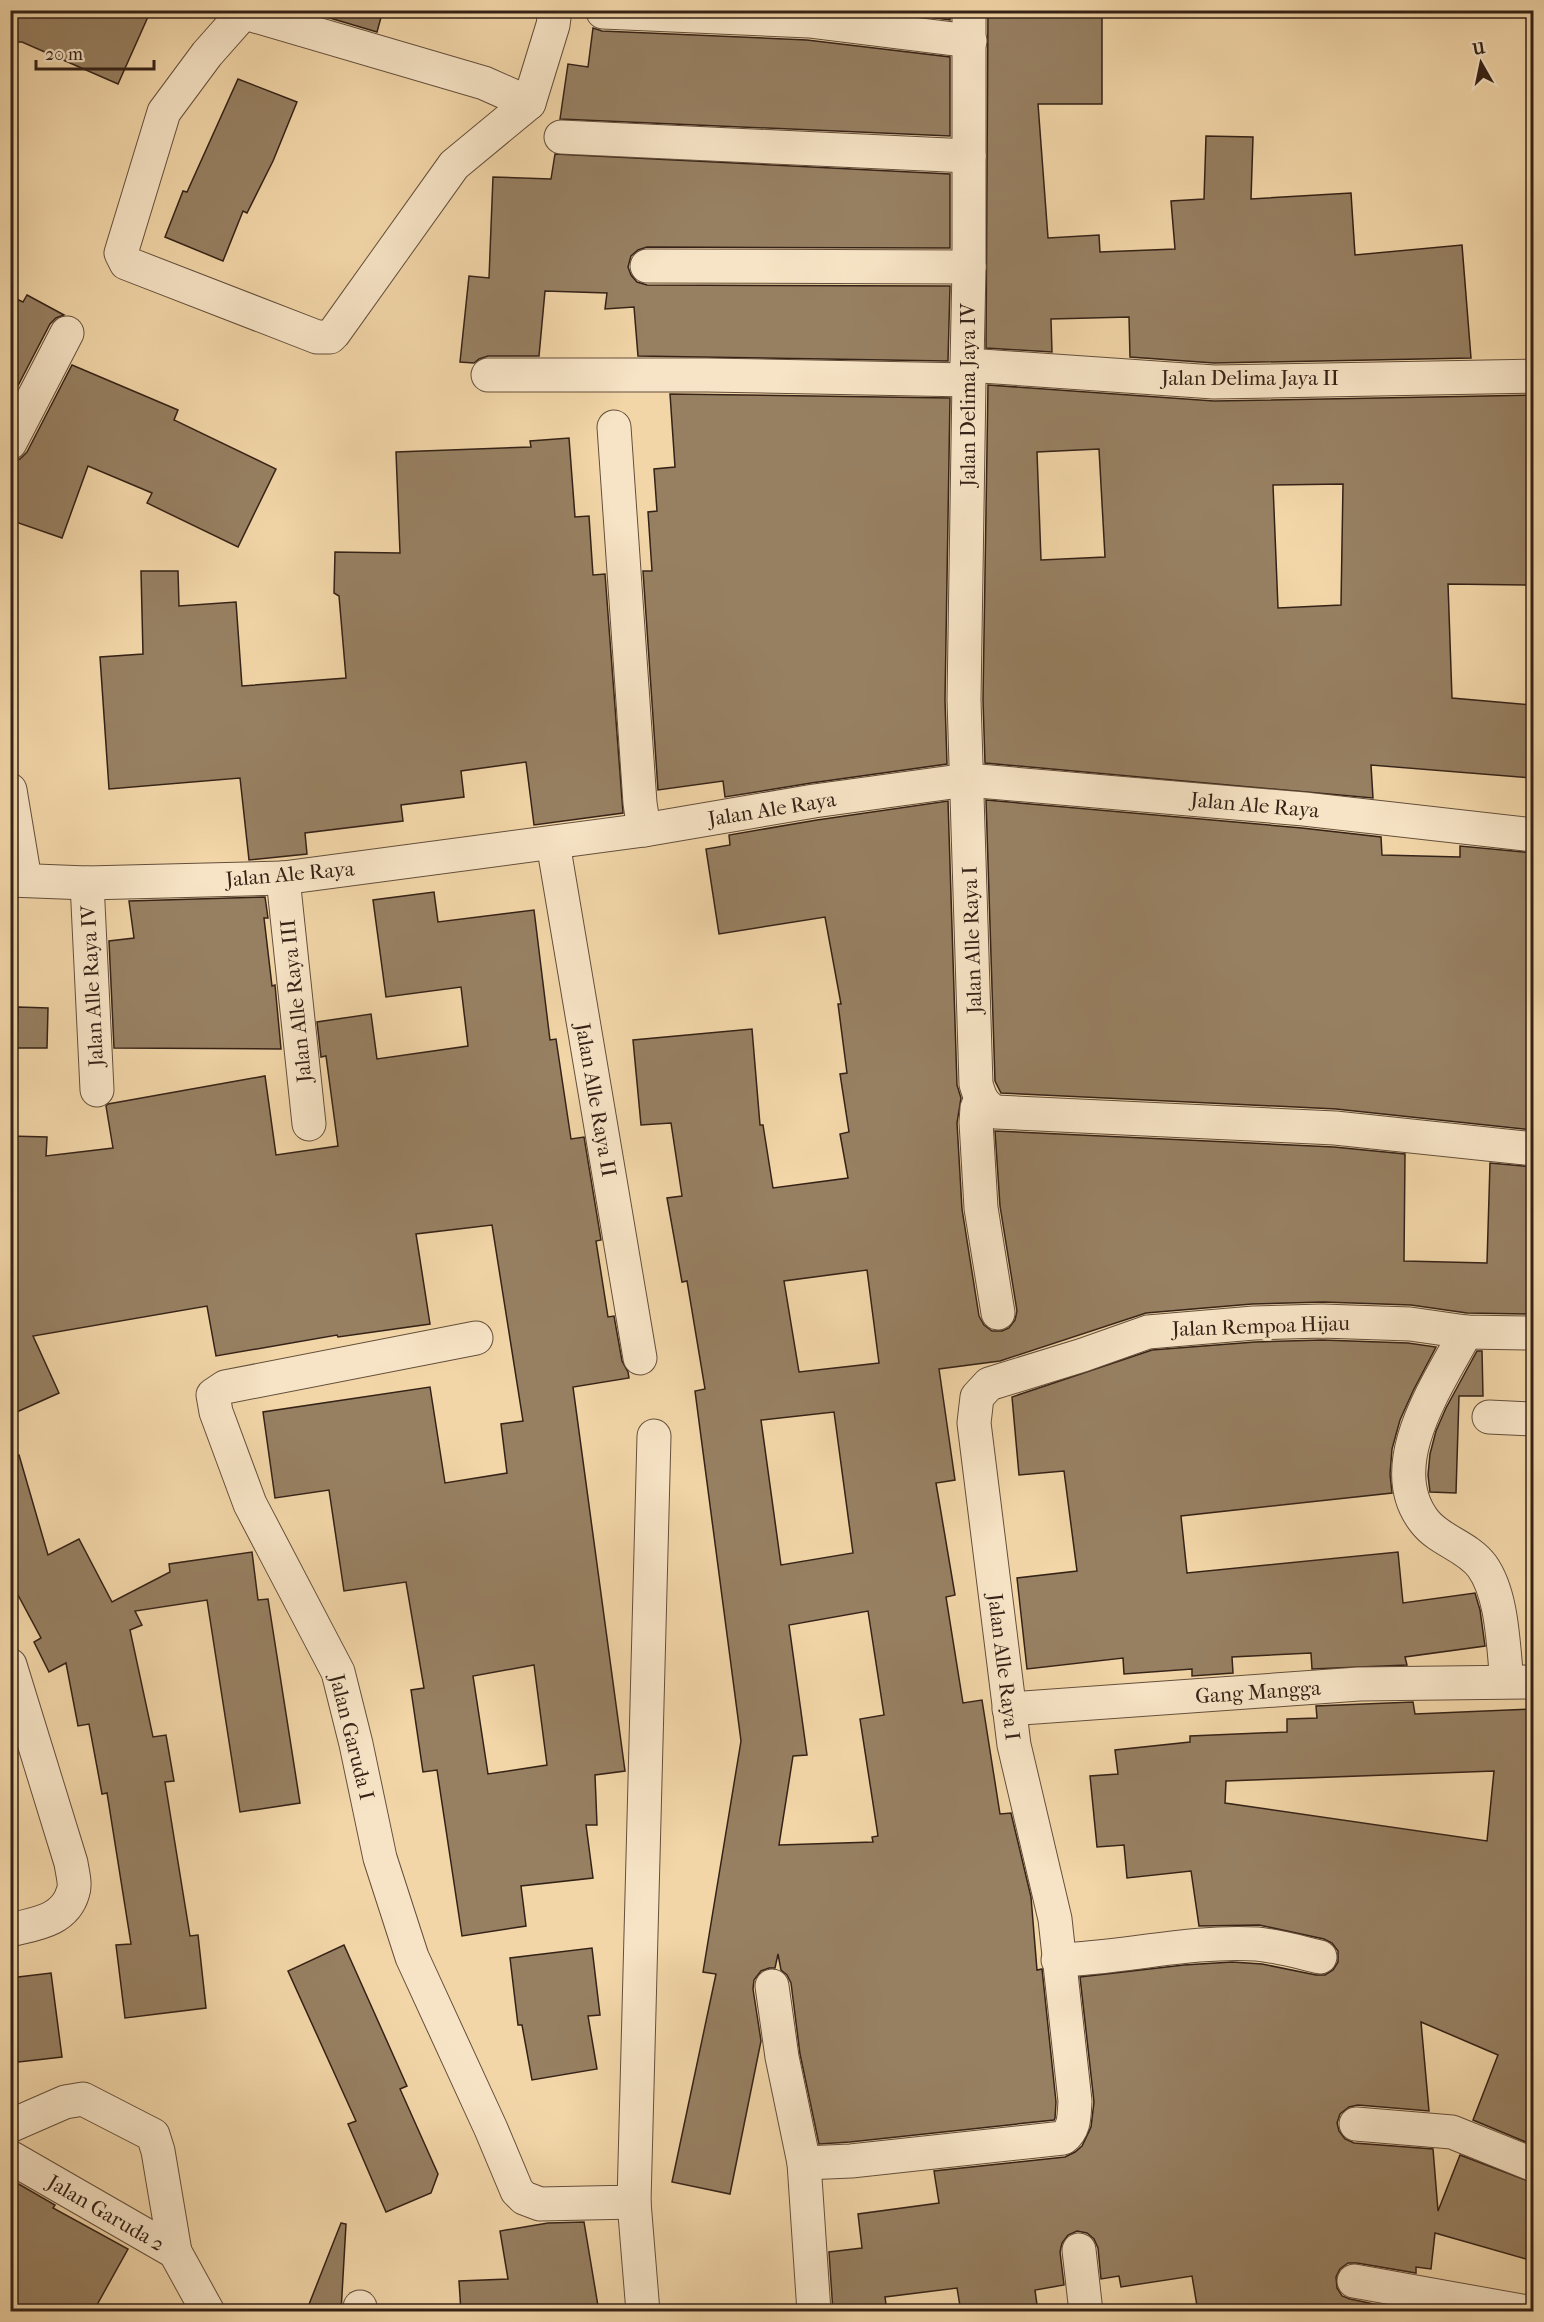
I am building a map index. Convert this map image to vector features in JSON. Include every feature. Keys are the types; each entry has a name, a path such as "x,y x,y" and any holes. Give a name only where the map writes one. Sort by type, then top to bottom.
{"street":[{"path":"529,104 484,83 245,12 207,54 164,112 121,253 126,263 317,337 330,337 454,165 529,104 554,25 555,10"},
{"path":"603,12 969,26"},
{"name":"Jalan Delima Jaya IV","path":"968,780 964,700 969,26"},
{"path":"561,137 969,156"},
{"path":"647,266 969,267"},
{"path":"10,443 67,333"},
{"name":"Jalan Delima Jaya II","path":"488,375 968,373 1214,382 1533,376"},
{"path":"614,427 639,803 644,830"},
{"name":"Jalan Ale Raya","path":"18,880 87,883 283,878 644,830 814,801 968,780 1304,809 1533,835"},
{"name":"Jalan Alle Raya I","path":"968,780 976,1084 981,1100 977,1108 976,1122 981,1208 998,1313"},
{"path":"10,790 18,880"},
{"name":"Jalan Alle Raya II","path":"553,843 640,1358"},
{"name":"Jalan Alle Raya III","path":"283,878 309,1124"},
{"name":"Jalan Alle Raya IV","path":"87,883 97,1090"},
{"path":"981,1100 985,1106 996,1112 1335,1128 1533,1149"},
{"name":"Jalan Rempoa Hijau","path":"996,1380 1083,1355 1148,1332 1175,1329 1322,1321 1410,1324 1466,1332 1533,1333"},
{"name":"Gang Mangga","path":"1008,1709 1359,1684 1520,1682 1488,1577 1482,1566 1472,1556 1434,1531 1424,1521 1412,1500 1408,1468 1418,1425 1466,1332"},
{"name":"Jalan Garuda I","path":"476,1338 225,1387 213,1395 216,1412 250,1504 338,1672 380,1858 412,1957 491,2129 517,2192 524,2198 540,2204 634,2202"},
{"name":"Jalan Alle Raya I","path":"804,2163 851,2161 1062,2138 1070,2133 1074,2121 1075,2101 1055,1919 1014,1745 1008,1709 974,1423 977,1397 996,1380"},
{"path":"1489,1417 1533,1419"},
{"path":"643,2312 634,2202 654,1436"},
{"path":"10,1665 71,1863 74,1891 63,1912 47,1921 10,1930"},
{"path":"1058,1960 1202,1946 1257,1944 1320,1957"},
{"path":"772,1986 782,2057 804,2163 814,2312"},
{"path":"10,2127 65,2102 83,2098 153,2135 158,2151 175,2252"},
{"path":"1356,2124 1452,2132 1533,2165"},
{"name":"Jalan Garuda 2","path":"10,2157 175,2252 208,2312"},
{"path":"1079,2250 1086,2312"},
{"path":"1354,2281 1527,2312"}],"building":[{"path":"10,10 151,10 118,84 22,42 10,42"},
{"path":"303,10 383,10 377,32"},
{"path":"877,10 950,10 950,20"},
{"path":"988,10 1102,10 1102,104 1038,104 1048,238 1099,235 1100,252 1175,249 1171,201 1204,199 1206,136 1253,137 1251,199 1351,193 1355,255 1462,245 1471,358 1214,363 1130,357 1129,317 1051,319 1052,352 986,348"},
{"path":"593,28 602,31 807,40 950,57 950,136 560,119 568,64 588,67"},
{"path":"238,79 297,102 273,161 247,213 243,211 223,261 165,237 183,191 187,192"},
{"path":"555,154 950,174 950,248 647,247 631,256 628,267 637,282 647,285 950,286 948,361 638,356 634,307 605,309 607,293 545,291 539,356 488,356 474,363 460,362 469,276 489,278 493,177 551,179"},
{"path":"27,295 64,315 56,318 50,324 10,401 10,296 23,302"},
{"path":"72,365 178,410 174,420 276,469 238,547 147,503 152,493 88,466 62,538 10,520 10,462 20,459 27,452"},
{"path":"988,385 1214,401 1533,395 1533,585 1448,584 1452,698 1533,705 1533,778 1371,765 1373,798 985,763 983,700","holes":["1099,449 1105,557 1041,560 1037,452","1343,484 1341,605 1278,608 1273,485"]},
{"path":"670,394 950,398 945,700 947,764 725,797 723,781 658,790 643,571 652,571 648,512 657,511 654,469 675,467"},
{"path":"569,438 575,517 589,516 593,575 605,574 623,813 534,825 526,762 461,771 464,797 401,805 403,821 305,833 307,854 249,860 240,778 109,789 100,657 143,654 141,571 178,571 179,606 236,602 242,686 346,678 339,596 334,593 335,552 400,553 396,452 531,447 530,441"},
{"path":"986,800 1381,837 1382,855 1460,857 1460,846 1533,853 1533,1130 1336,1109 1001,1093 995,1081"},
{"path":"948,801 957,1085 961,1098 957,1123 962,1209 979,1316 984,1325 992,1331 1009,1328 1015,1320 1017,1311 1000,1206 995,1131 1334,1147 1405,1154 1404,1261 1487,1263 1490,1163 1533,1167 1533,1314 1467,1313 1411,1305 1323,1302 1252,1304 1146,1313 1000,1361 939,1369 955,1480 936,1483 955,1595 946,1597 963,1703 982,1700 1000,1814 1011,1813 1031,1897 1037,1970 1042,1969 1056,2102 1055,2118 1054,2120 819,2144 800,2054 791,1983 781,1970 778,1954 775,1968 761,1971 754,1980 753,1989 761,2041 730,2194 672,2182 716,1974 703,1972 741,1741 695,1391 705,1389 687,1281 682,1282 667,1198 682,1196 671,1123 641,1125 633,1040 752,1029 760,1125 763,1125 773,1188 848,1178 840,1134 849,1132 840,1074 847,1073 838,1004 841,1004 825,917 719,934 706,849 730,845 729,835","holes":["867,1270 879,1363 799,1372 784,1281","834,1412 853,1553 781,1565 761,1420","868,1611 884,1715 860,1719 878,1836 872,1837 873,1842 779,1845 793,1756 807,1755 789,1625"]},
{"path":"434,892 438,922 534,910 550,1040 556,1039 571,1139 584,1137 601,1240 596,1241 608,1317 614,1316 622,1361 629,1378 573,1387 625,1771 595,1775 597,1825 586,1825 593,1878 521,1886 526,1926 462,1936 437,1770 423,1772 411,1690 424,1688 406,1582 344,1591 329,1490 275,1498 263,1412 430,1387 445,1483 507,1473 501,1424 523,1421 492,1225 416,1234 430,1324 338,1337 337,1335 216,1356 207,1306 33,1336 59,1393 10,1415 10,1136 47,1137 46,1156 113,1148 106,1106 108,1104 265,1076 276,1155 338,1146 326,1056 321,1057 317,1022 371,1014 377,1059 468,1046 461,987 386,997 373,900","holes":["534,1665 547,1765 488,1774 473,1676"]},
{"path":"265,897 268,918 264,918 272,986 275,985 281,1049 114,1048 109,941 134,938 129,901"},
{"path":"18,1007 48,1008 47,1048 17,1048"},
{"path":"1322,1340 1408,1343 1436,1347 1400,1420 1392,1449 1390,1474 1392,1493 1181,1516 1187,1573 1398,1552 1403,1603 1475,1593 1485,1646 1405,1657 1407,1665 1312,1669 1311,1653 1232,1657 1233,1673 1192,1676 1192,1669 1124,1674 1123,1658 1027,1669 1017,1578 1077,1571 1064,1471 1019,1475 1012,1397 1152,1350 1255,1342"},
{"path":"1477,1351 1482,1351 1483,1396 1459,1396 1456,1493 1430,1492 1428,1475 1430,1454 1436,1431"},
{"path":"19,1455 48,1555 79,1539 112,1602 170,1572 169,1564 252,1552 258,1600 268,1599 300,1803 240,1812 207,1600 135,1611 142,1625 130,1630 153,1737 166,1735 174,1781 165,1782 190,1936 198,1935 206,2008 125,2018 116,1945 131,1944 107,1793 102,1794 89,1724 78,1726 66,1663 49,1672 34,1642 41,1638 10,1580 10,1456"},
{"path":"1413,1702 1415,1714 1533,1709 1533,2145 1473,2120 1498,2055 1421,2022 1429,2111 1358,2105 1349,2107 1340,2114 1337,2123 1345,2139 1354,2143 1433,2149 1438,2211 1460,2155 1533,2183 1533,2261 1435,2233 1431,2269 1416,2267 1416,2273 1348,2263 1340,2269 1336,2277 1337,2288 1342,2296 1412,2312 1198,2312 1192,2276 1121,2287 1119,2276 1101,2279 1098,2248 1094,2239 1087,2233 1077,2231 1068,2235 1062,2243 1060,2252 1064,2285 1035,2290 1038,2312 961,2312 957,2288 885,2297 887,2312 833,2312 829,2252 862,2248 858,2214 939,2203 934,2171 1065,2157 1082,2146 1091,2127 1094,2102 1080,1977 1232,1962 1262,1964 1316,1975 1325,1975 1333,1970 1338,1962 1338,1951 1332,1943 1324,1939 1259,1925 1199,1926 1191,1871 1127,1878 1124,1845 1097,1847 1090,1776 1118,1774 1115,1750 1190,1742 1190,1736 1287,1732 1287,1719 1317,1718 1316,1706","holes":["1494,1771 1487,1841 1225,1803 1226,1781"]},
{"path":"344,1945 407,2086 400,2089 438,2174 431,2193 386,2212 348,2124 356,2121 288,1971"},
{"path":"592,1948 600,2015 588,2016 597,2069 532,2080 522,2025 518,2025 510,1958"},
{"path":"51,1973 62,2057 10,2063 10,1978"},
{"path":"10,2179 55,2205 53,2208 128,2249 93,2312 10,2312"},
{"path":"584,2222 599,2312 461,2312 459,2281 508,2279 500,2231 548,2223"},
{"path":"341,2223 346,2224 341,2312 306,2312"}]}
